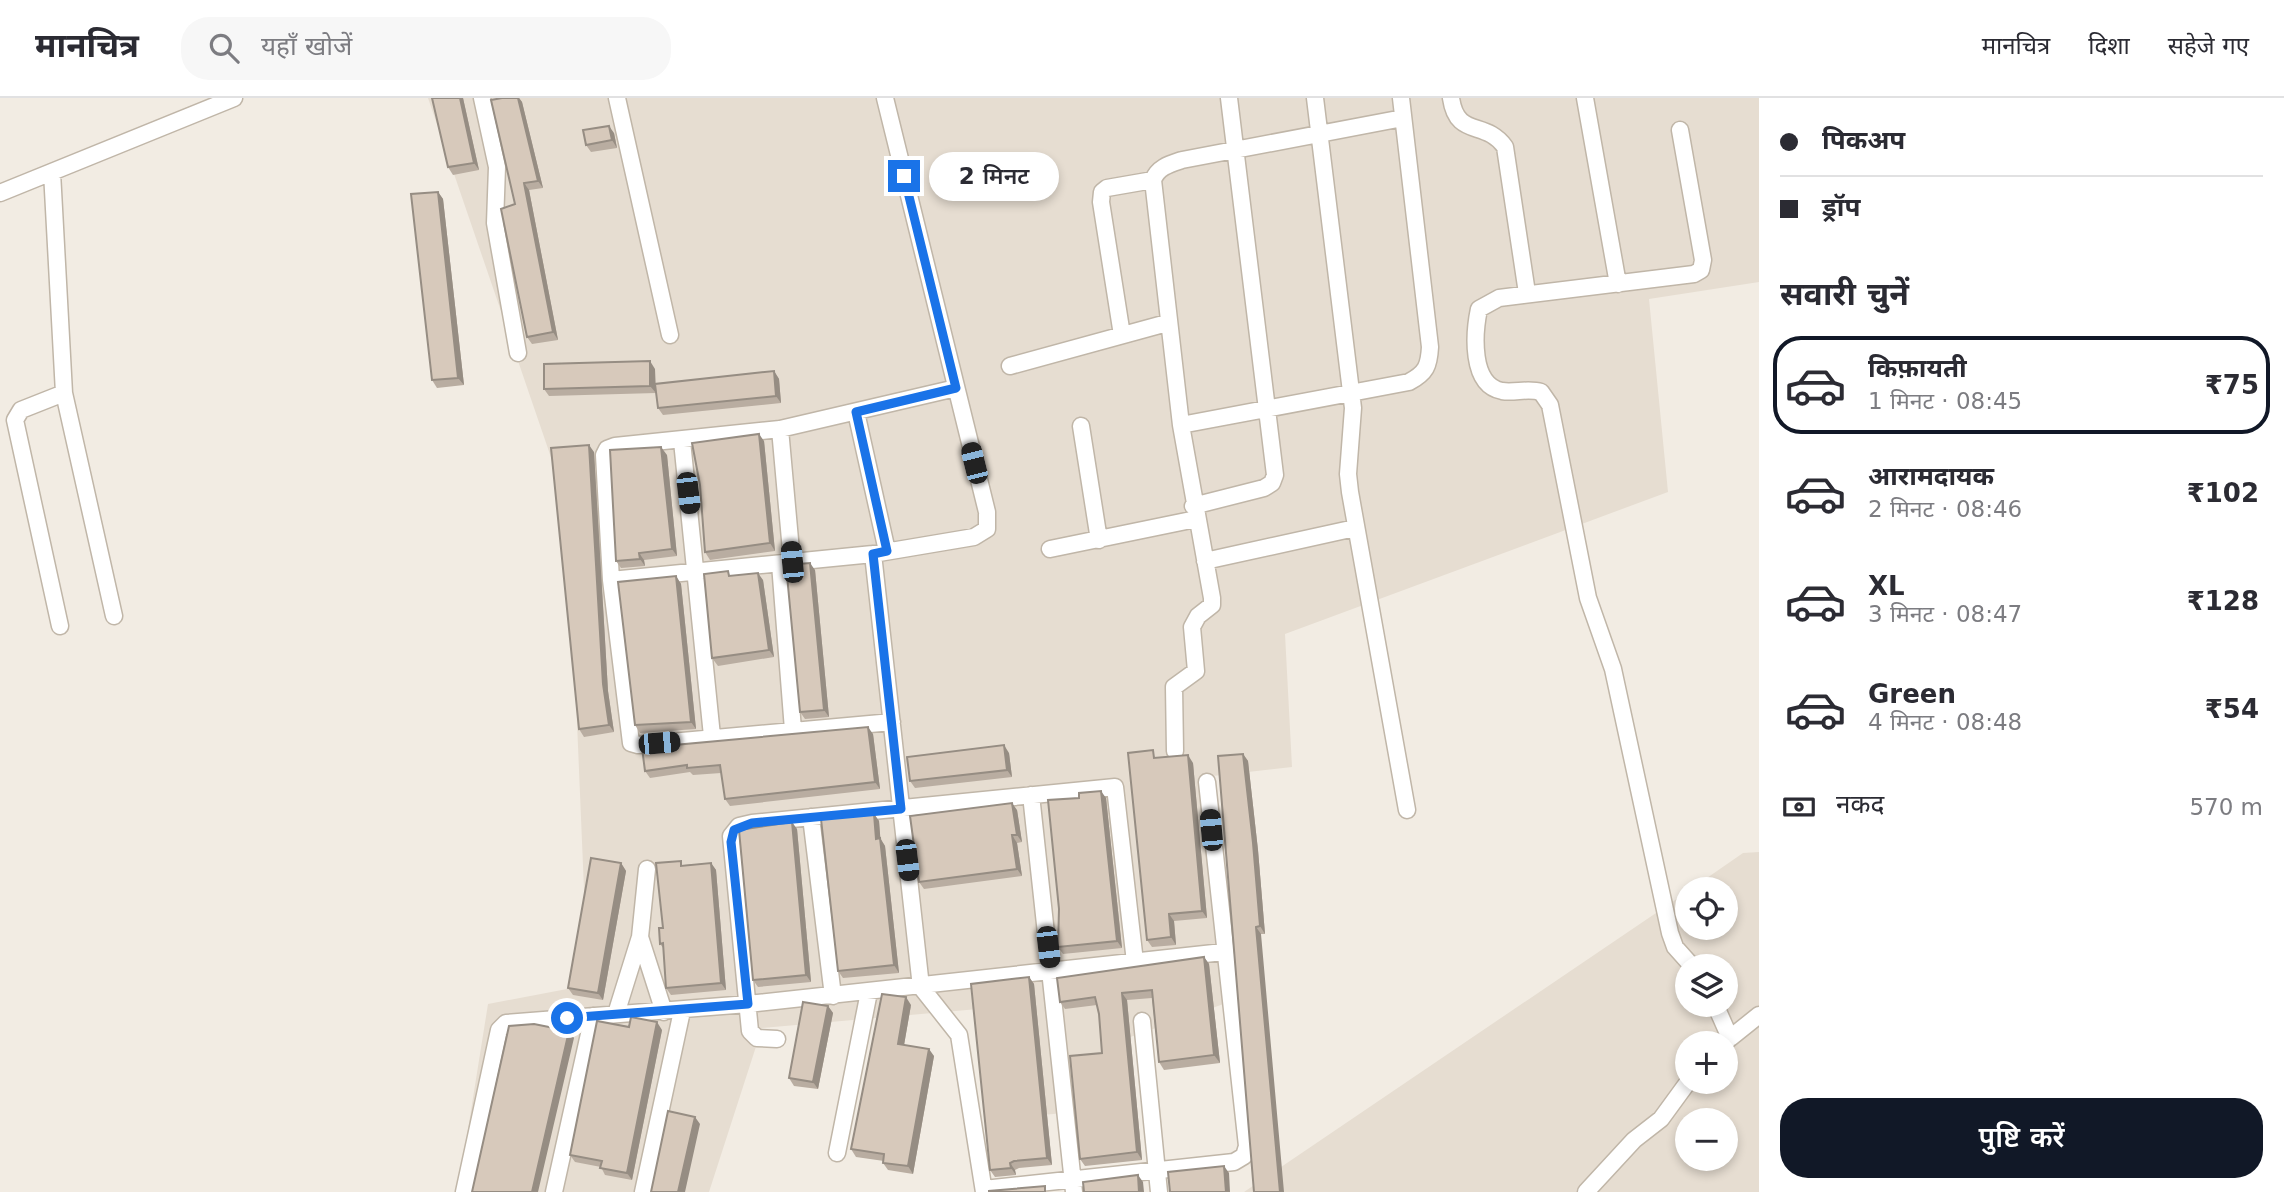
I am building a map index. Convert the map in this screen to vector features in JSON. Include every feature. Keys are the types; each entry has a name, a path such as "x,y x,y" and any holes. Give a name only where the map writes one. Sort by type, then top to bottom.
{"street":[{"path":"0,192 234,98"},
{"path":"482,98 497,167 495,223 518,354"},
{"path":"617,98 670,335"},
{"path":"611,580 880,553 974,537 987,529 987,512 885,98"},
{"path":"1050,549 1098,540 1195,513 1272,484 1275,466 1229,98"},
{"path":"1314,98 1351,391 1353,433 1348,474 1355,528 1407,810"},
{"path":"1181,425 1267,406 1409,382 1424,375 1429,362 1430,347 1401,98"},
{"path":"1451,98 1456,118 1463,125 1488,131 1505,147 1527,293"},
{"path":"1585,98 1618,284"},
{"path":"1175,751 1174,687 1196,671 1192,628 1198,616 1212,605 1181,425 1167,323 1153,180 1156,172 1182,160 1236,152 1403,118"},
{"path":"1680,130 1703,260 1701,270 1694,274 1499,298 1479,310 1475,336 1478,365 1484,379 1492,387 1541,392 1550,405 1588,598 1613,669 1670,933 1675,947 1681,954"},
{"path":"52,172 64,393 114,615"},
{"path":"1122,335 1101,202 1102,192 1107,188 1153,180"},
{"path":"1010,366 1167,323"},
{"path":"892,722 712,736 678,742 631,743 611,580 604,455 607,449 615,446 780,429 956,388"},
{"path":"60,626 15,420 22,410 64,393"},
{"path":"856,412 880,553 892,722 921,987 960,1035 984,1190 1073,1186 1157,1170 1234,1162 1244,1156 1247,1146 1223,952 1207,782"},
{"path":"1081,426 1098,540"},
{"path":"780,429 793,730"},
{"path":"682,441 712,736"},
{"path":"1205,561 1355,528"},
{"path":"777,1039 752,1035 731,836 739,826 1115,787 1135,962"},
{"path":"1031,795 1073,1186"},
{"path":"811,817 833,996"},
{"path":"616,1014 640,937 647,869"},
{"path":"640,937 664,1012"},
{"path":"464,1192 499,1030 506,1023 682,1011 1223,952"},
{"path":"836,1153 869,992"},
{"path":"643,1192 682,1011"},
{"path":"1738,1032 1759,1015"},
{"path":"554,1192 593,1016"},
{"path":"1142,1021 1159,1192"},
{"path":"1587,1191 1634,1140 1661,1119 1679,1094"}],"shaded area":[{"path":"428,98 1759,98 1759,282 1649,299 1668,492 1285,634 1292,767 1204,777 1232,1001 1105,1046 1083,1111 1023,1117 978,1009 762,1028 709,1192 458,1192 488,1004 588,985 568,507"},
{"path":"1759,852 1759,1192 1244,1192 1675,900 1675,940 1738,940 1738,877 1708,877 1743,853"}],"building":[{"path":"432,98 460,98 474,163 448,167"},
{"path":"518,98 538,181 524,183 553,332 527,337 501,209 515,204 491,100"},
{"path":"609,126 612,140 586,145 583,130"},
{"path":"438,192 458,378 432,380 411,194"},
{"path":"650,361 650,386 544,389 544,364"},
{"path":"774,371 776,396 658,408 655,384"},
{"path":"759,434 770,543 705,552 700,485 692,443"},
{"path":"589,445 603,684 609,725 579,729 551,448"},
{"path":"661,447 672,549 639,553 640,559 616,561 610,450"},
{"path":"810,563 824,710 800,712 786,565"},
{"path":"728,571 729,576 758,573 769,650 712,658 704,574"},
{"path":"676,576 691,722 635,725 618,582"},
{"path":"868,727 875,782 725,799 720,765 687,768 687,765 645,771 642,748"},
{"path":"1004,745 1007,770 910,781 907,757"},
{"path":"1153,750 1154,758 1188,755 1202,911 1169,914 1171,937 1147,940 1128,753"},
{"path":"1243,754 1253,843 1260,926 1256,927 1280,1192 1254,1192 1218,756"},
{"path":"1101,791 1117,941 1058,947 1059,909 1048,800 1079,798 1079,793"},
{"path":"1012,803 1017,835 1012,835 1017,869 919,882 910,816"},
{"path":"874,814 876,839 880,838 894,965 838,971 821,819"},
{"path":"792,822 806,975 753,980 739,830"},
{"path":"591,858 621,863 598,993 568,988"},
{"path":"681,861 681,866 711,863 721,983 666,988 663,943 660,944 659,928 663,928 656,863"},
{"path":"1204,957 1214,1055 1159,1062 1152,990 1122,993 1137,1152 1080,1159 1070,1056 1102,1053 1099,1014 1095,997 1060,1002 1057,978"},
{"path":"1029,977 1047,1158 1014,1161 1010,1163 1011,1168 990,1170 971,984"},
{"path":"882,994 906,997 898,1044 929,1049 908,1166 883,1163 884,1154 851,1149"},
{"path":"803,1002 828,1006 813,1082 789,1078"},
{"path":"631,1017 657,1022 627,1173 600,1168 602,1161 570,1155 597,1021 629,1027"},
{"path":"534,1024 569,1031 532,1192 472,1192 509,1026"},
{"path":"668,1111 695,1117 678,1192 651,1192"},
{"path":"1224,1166 1226,1192 1170,1192 1168,1172"},
{"path":"1138,1175 1139,1192 1084,1192 1083,1182"},
{"path":"1045,1186 1045,1192 989,1192 989,1191"}],"route":[{"path":"567,1018 748,1004 731,842 734,830 752,823 901,809 873,554 887,551 856,412 956,388 904,176"}]}
